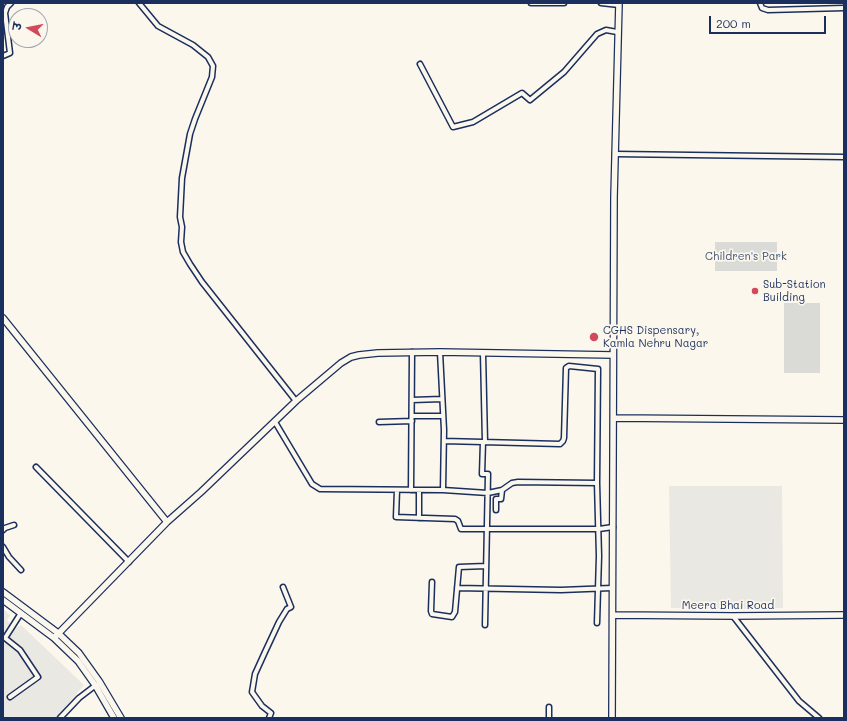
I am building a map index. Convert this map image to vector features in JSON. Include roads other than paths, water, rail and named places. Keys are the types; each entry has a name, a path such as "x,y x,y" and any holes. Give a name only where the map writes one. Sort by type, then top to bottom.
{"street":[{"path":"3,56 8,54 11,50 5,13 7,7 12,3"},
{"path":"139,3 158,26 193,44 208,58 213,66 212,77 190,134 182,178 180,217 182,228 181,242 184,252 202,282 222,305 296,401"},
{"path":"531,3 564,3"},
{"path":"601,3 619,4 617,32 613,355 612,718"},
{"path":"760,3 762,8 768,10 844,8"},
{"path":"796,3 796,9"},
{"path":"825,3 825,8"},
{"path":"420,64 453,127 473,122 522,94 530,100 564,72 598,34 606,30 617,32"},
{"path":"615,154 844,157"},
{"path":"3,318 167,522"},
{"path":"412,352 412,490"},
{"path":"56,636 167,522 201,492 296,401 336,366 351,357 371,354 412,352 613,355"},
{"path":"440,352 444,441 443,490"},
{"path":"483,353 484,442 482,474 488,474 486,625"},
{"path":"444,441 560,444 564,438 566,368 569,366 598,369 597,483 599,529 597,624"},
{"path":"412,400 442,399"},
{"path":"412,416 443,416"},
{"path":"614,418 844,420"},
{"path":"379,422 412,421"},
{"path":"275,422 312,484 317,488 443,490 488,493 502,490 512,483 518,482 597,483"},
{"path":"36,467 129,562"},
{"path":"397,490 396,517 455,519 458,521 461,529 599,529 613,527"},
{"path":"419,490 419,518"},
{"path":"496,510 496,499 501,499 502,490"},
{"path":"3,530 14,525"},
{"path":"3,547 9,557 21,570"},
{"path":"432,582 431,611 434,615 454,616 459,567 486,566"},
{"path":"269,718 271,713 262,706 252,692 255,674 267,646 279,622 287,609 291,607 283,587"},
{"path":"457,588 598,590 612,588"},
{"path":"3,592 56,636 98,684 121,718"},
{"path":"3,600 21,614 56,636"},
{"path":"10,697 38,677 20,650 4,638 21,614"},
{"name":"Meera Bhai Road","path":"613,615 844,615"},
{"path":"733,616 799,701 818,718"},
{"path":"60,718 79,698 98,684"},
{"path":"98,684 114,718"},
{"path":"549,707 549,718"}],"place":[{"name":"Sub-Station Building","path":"755,291"},
{"name":"CGHS Dispensary, Kamla Nehru Nagar","path":"594,337"}],"park label":[{"name":"Children's Park","path":"746,257"}]}
